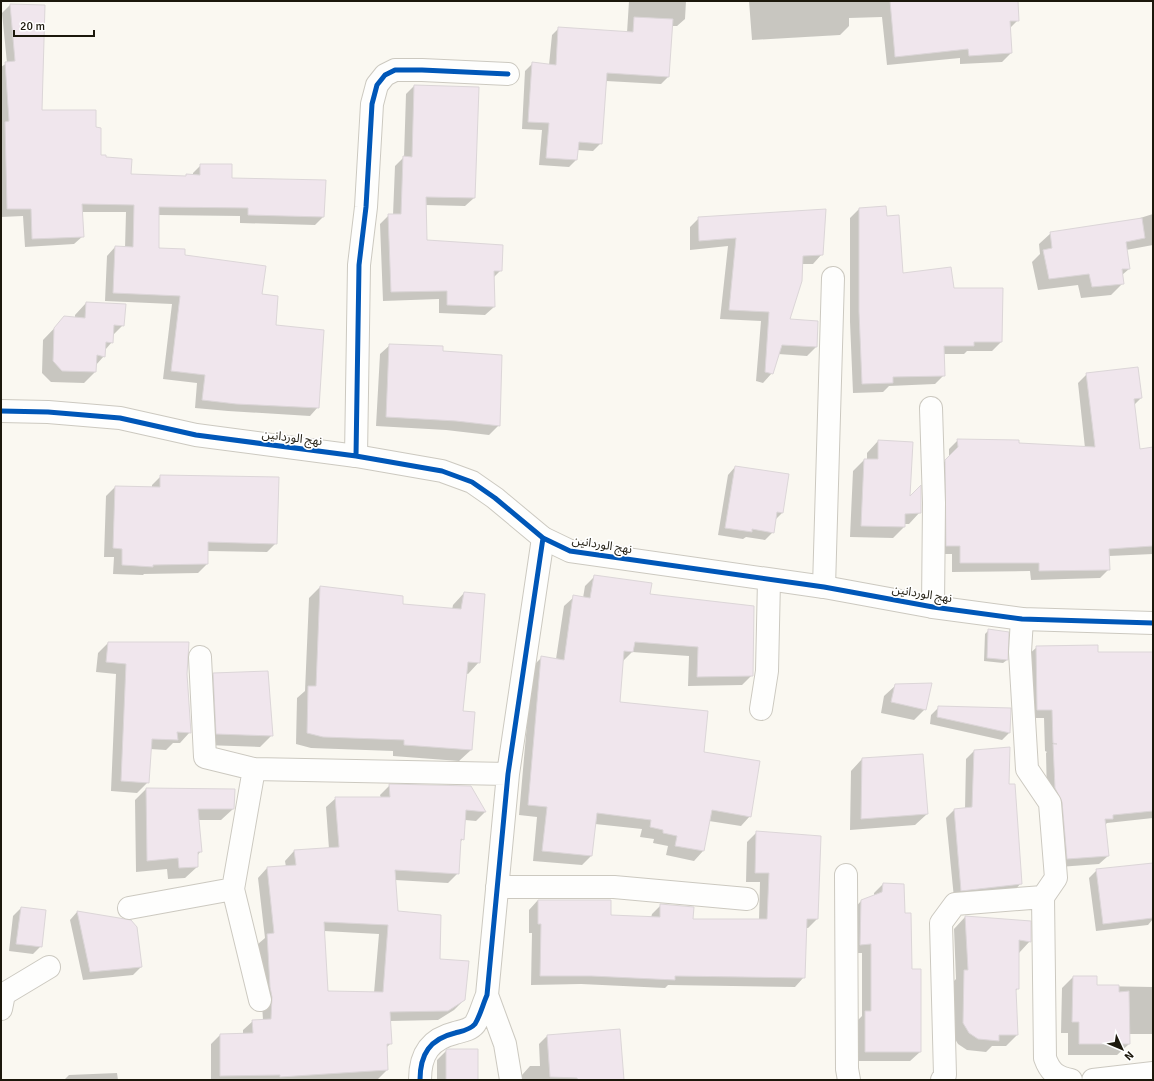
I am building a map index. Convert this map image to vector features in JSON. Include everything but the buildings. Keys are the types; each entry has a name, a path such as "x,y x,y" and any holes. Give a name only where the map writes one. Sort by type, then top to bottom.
{"street":[{"path":"356,456 359,265 366,207 372,104 377,85 385,75 395,70 508,74"},
{"path":"824,588 833,278"},
{"path":"931,408 934,503 933,607"},
{"name":"نهج الوردانين","path":"1,411 48,412 120,418 196,435 356,456 442,471 472,482 495,498 543,538 570,551 824,588 933,607 1022,619 1153,623"},
{"path":"420,1080 420,1070 424,1056 435,1040 466,1030 474,1024 487,995 508,774 543,538"},
{"path":"761,709 766,671 769,580"},
{"path":"1022,619 1020,652 1027,769 1050,803 1056,878 1043,897 1045,1058 1049,1069 1055,1075 1071,1080"},
{"path":"200,657 204,757 254,769 508,774"},
{"path":"254,769 233,890 260,1000"},
{"path":"846,875 847,1069 849,1080"},
{"path":"497,886 614,887 747,899"},
{"path":"129,908 233,890"},
{"path":"942,1080 945,1075 941,923 955,904 1043,897"},
{"path":"1,1009 4,994 49,967"},
{"path":"487,995 505,1044 511,1080"},
{"path":"1093,1080 1153,1073"}],"cycle path":[{"path":"356,456 359,265 366,207 372,104 377,85 385,75 395,70 508,74"},
{"path":"1,411 48,412 120,418 196,435 356,456 442,471 472,482 495,498 543,538 570,551 824,587 933,607 1022,619 1153,623"},
{"path":"420,1080 420,1071 424,1055 428,1049 439,1039 471,1028 475,1024 487,995 508,774 543,538"}]}
